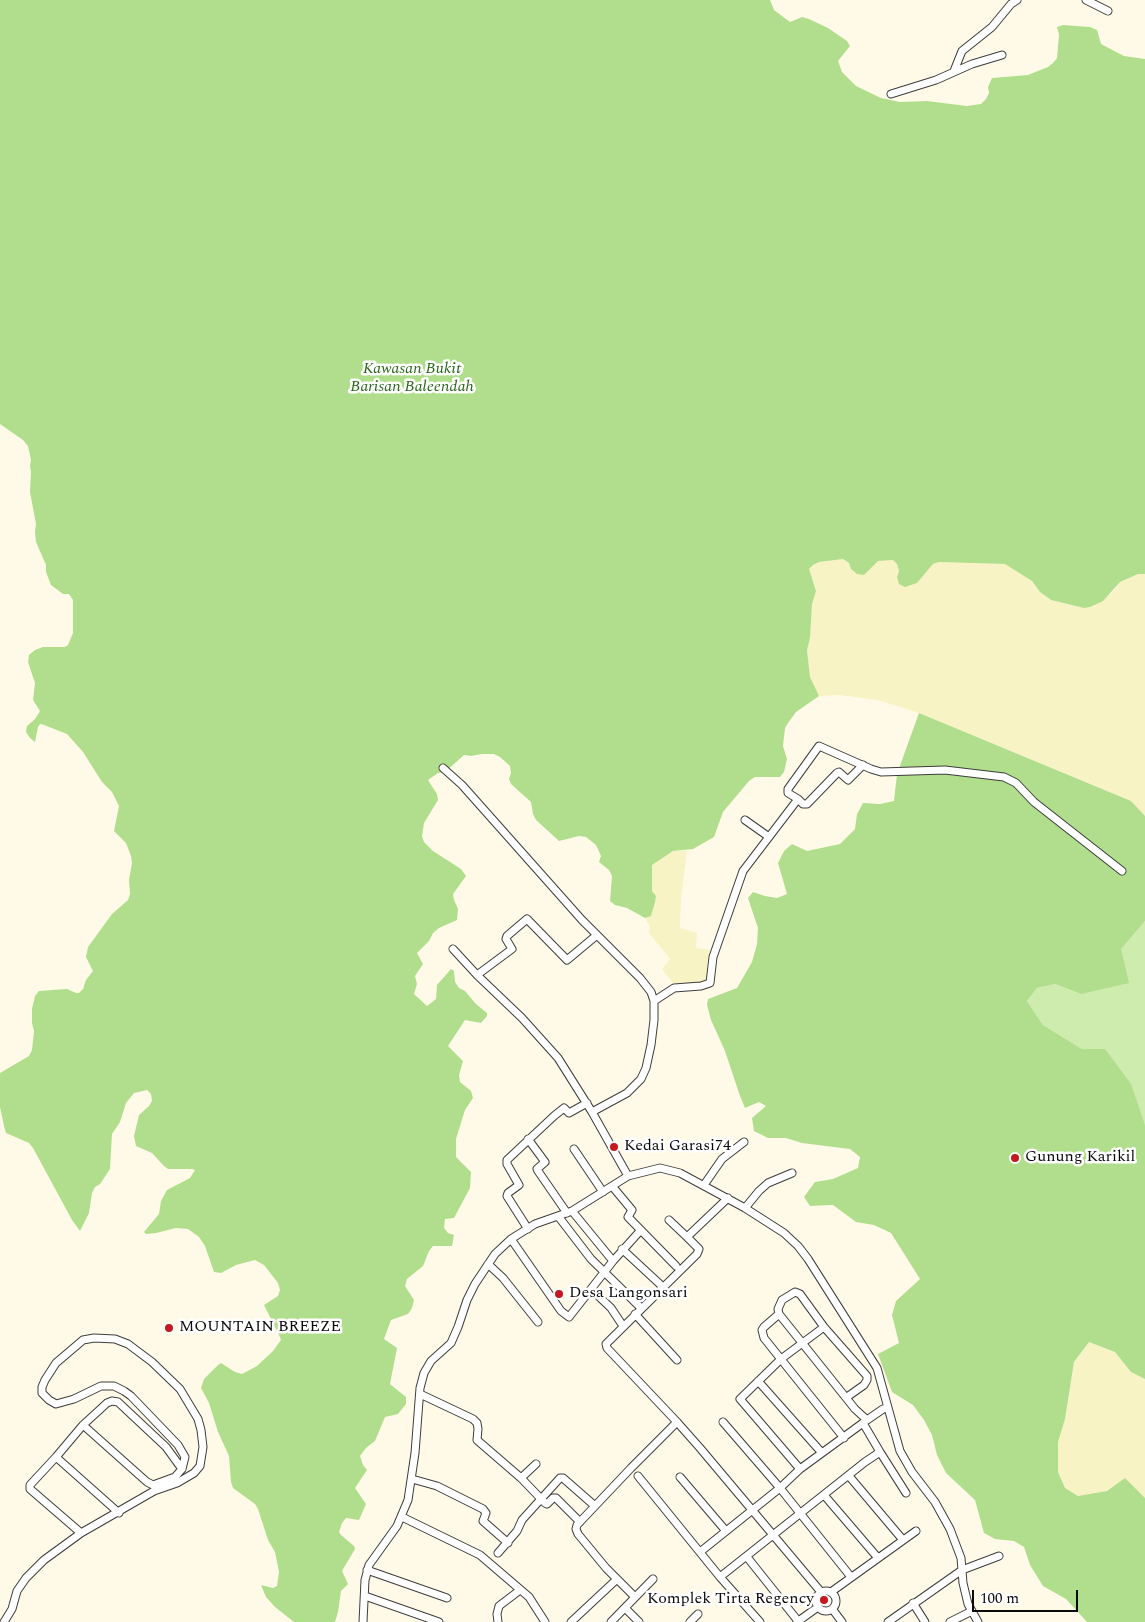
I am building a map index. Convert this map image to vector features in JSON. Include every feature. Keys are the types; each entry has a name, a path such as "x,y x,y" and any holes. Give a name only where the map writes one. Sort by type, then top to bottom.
{"street":[{"path":"954,71 962,51 992,27 1011,4 1017,0"},
{"path":"1086,0 1108,11"},
{"path":"891,94 936,80 954,71 1002,55"},
{"path":"862,765 848,780 839,772 837,773 807,804 803,804 788,793 788,790 819,746 881,772 945,770 1004,777 1016,783 1034,802 1122,871"},
{"path":"443,768 462,785 651,992 654,1002 654,1020 651,1046 646,1068 641,1079 621,1097 592,1112"},
{"path":"654,1002 674,988 701,986 710,983 713,957 743,871 798,799"},
{"path":"745,820 769,838"},
{"path":"477,975 512,949 506,939 507,936 526,919 567,960 597,935"},
{"path":"453,949 522,1018 558,1058 587,1103 628,1176"},
{"path":"528,1229 507,1196 519,1184 507,1162 528,1139 564,1108 569,1113 587,1103"},
{"path":"528,1139 545,1162 537,1170 569,1212 613,1261"},
{"path":"704,1185 722,1159 744,1142"},
{"path":"574,1149 603,1192"},
{"path":"363,1622 367,1570 402,1517 412,1479 422,1379 427,1366 451,1343 467,1300 488,1264 495,1254 511,1239 535,1224 569,1212 628,1176 660,1168 674,1170 745,1208 784,1233 808,1259 873,1361 880,1377 903,1458 935,1502 958,1547 965,1593 978,1622"},
{"path":"745,1208 768,1183 792,1173"},
{"path":"612,1186 632,1208 628,1217 676,1266"},
{"path":"687,1237 728,1198"},
{"path":"558,1216 604,1274 641,1308"},
{"path":"669,1220 697,1246 699,1251 607,1341 607,1348 700,1448 821,1592 831,1592 916,1531"},
{"path":"511,1239 566,1316 571,1315 622,1249 640,1231"},
{"path":"583,1249 594,1240"},
{"path":"622,1249 663,1288"},
{"path":"488,1264 503,1278 538,1322"},
{"path":"591,1289 611,1308 623,1326"},
{"path":"847,1397 864,1385 867,1376 824,1327 798,1292 795,1292 782,1300 778,1309 779,1314 865,1421 880,1452 906,1493"},
{"path":"636,1314 677,1360"},
{"path":"779,1314 766,1324 762,1330 764,1338 844,1438"},
{"path":"800,1469 740,1399 781,1359 824,1327"},
{"path":"4,1622 12,1609 17,1591 26,1578 44,1560 81,1532 119,1513 154,1491 194,1473 200,1466 203,1447 201,1430 198,1419 180,1389 152,1362 128,1344 115,1339 94,1338 83,1340 56,1363 42,1387 42,1393 45,1398 56,1404 74,1399 101,1386 114,1386 124,1391 178,1445 185,1457 182,1469 176,1480 154,1485 147,1482 83,1425"},
{"path":"758,1381 822,1453"},
{"path":"420,1394 473,1419 477,1423 478,1428 477,1440 521,1478 546,1504 553,1498 556,1498 580,1522"},
{"path":"81,1532 30,1490 30,1485 83,1425 107,1403 112,1401 118,1402 166,1447 182,1469"},
{"path":"700,1552 780,1488 800,1469 883,1408"},
{"path":"635,1597 616,1580 578,1534 576,1529 594,1506 676,1422"},
{"path":"723,1422 780,1488 851,1577"},
{"path":"720,1577 880,1452"},
{"path":"56,1457 119,1513"},
{"path":"521,1478 536,1464"},
{"path":"638,1476 720,1577 760,1622"},
{"path":"849,1476 903,1540"},
{"path":"680,1477 726,1531"},
{"path":"498,1553 518,1532 522,1520 562,1478 594,1506"},
{"path":"412,1479 437,1486 484,1509 486,1514 483,1521 508,1543"},
{"path":"824,1495 878,1558"},
{"path":"402,1517 480,1555 530,1599 545,1622"},
{"path":"888,1622 962,1570 999,1556"},
{"path":"747,1557 797,1622 818,1608"},
{"path":"367,1570 447,1598"},
{"path":"612,1622 653,1579"},
{"path":"571,1622 616,1580"},
{"path":"498,1622 499,1606 520,1590"},
{"path":"818,1608 816,1601 821,1592"},
{"path":"818,1608 827,1612 833,1610 837,1602 831,1592"},
{"path":"365,1596 439,1622"},
{"path":"913,1604 926,1622"},
{"path":"625,1608 639,1622"},
{"path":"833,1610 842,1622"},
{"path":"950,1622 972,1611"},
{"path":"690,1622 698,1614"}],"shaded area":[{"path":"843,559 863,575 878,561 893,560 897,564 899,571 897,577 917,583 933,564 939,562 1005,564 1032,581 1040,592 1051,600 1084,608 1112,593 1120,582 1138,574 1145,574 1145,816 1131,801 919,713 878,700 839,695 819,696 810,677 807,650 810,638 812,604 816,591 808,569 819,562"},
{"path":"673,851 687,851 681,898 680,928 697,933 696,948 710,950 707,963 707,981 696,985 673,983 662,969 670,959 649,933 650,927 645,918 651,915 656,896 652,891 652,865"},
{"path":"1089,1342 1115,1352 1131,1372 1145,1379 1145,1498 1125,1479 1107,1491 1078,1496 1065,1488 1058,1472 1058,1442 1065,1419 1074,1362"}],"green space":[{"name":"Kawasan Bukit Barisan Baleendah","path":"0,0 770,0 774,10 790,22 802,17 809,19 828,28 847,41 850,46 838,61 842,72 856,86 881,98 900,102 927,101 967,106 981,104 986,99 992,78 1028,75 1053,63 1057,58 1059,35 1057,27 1063,25 1090,27 1097,30 1101,44 1124,56 1145,59 1145,574 1138,574 1120,582 1103,601 1084,608 1051,600 1040,592 1032,581 1005,564 939,562 933,564 917,583 905,587 899,584 897,577 899,571 897,564 893,560 878,561 864,575 857,574 851,569 849,563 843,559 819,562 813,565 809,569 816,591 812,604 810,638 807,650 810,677 819,696 796,712 785,728 783,746 787,759 784,772 780,777 755,777 749,781 723,812 714,837 693,849 673,851 652,865 652,891 656,896 651,916 645,918 610,901 612,876 609,870 599,862 601,856 596,845 586,837 579,836 559,841 536,820 531,802 511,784 509,779 511,773 510,766 500,757 494,754 464,755 445,772 438,773 428,780 437,794 438,800 424,823 422,836 424,842 433,851 461,869 466,876 453,894 458,909 457,920 439,928 417,953 423,964 415,976 417,984 414,994 427,1006 436,999 437,985 451,969 454,971 455,982 459,988 465,991 487,1013 487,1016 481,1023 465,1020 448,1046 463,1061 459,1075 460,1082 471,1091 473,1098 465,1110 456,1139 456,1157 471,1172 470,1188 454,1218 445,1219 444,1228 448,1233 454,1235 452,1246 433,1246 423,1266 407,1279 405,1286 414,1300 412,1308 408,1314 391,1320 384,1339 397,1348 390,1384 406,1397 406,1404 398,1414 385,1417 375,1441 360,1456 367,1470 355,1488 366,1504 359,1520 346,1518 339,1532 355,1549 342,1571 348,1584 341,1591 335,1622 294,1622 266,1597 261,1585 273,1588 277,1586 279,1572 275,1552 268,1540 255,1504 233,1488 229,1456 218,1432 209,1403 201,1388 204,1379 221,1363 242,1374 257,1366 273,1351 281,1340 264,1305 278,1296 280,1290 278,1283 264,1265 255,1260 236,1265 221,1273 214,1272 205,1246 199,1237 188,1229 176,1228 146,1234 144,1232 159,1214 161,1201 167,1190 190,1178 195,1170 168,1169 152,1153 136,1146 134,1136 139,1115 152,1101 151,1094 147,1090 134,1093 126,1103 120,1122 112,1134 110,1169 92,1193 89,1213 80,1231 72,1220 33,1148 29,1143 6,1133 0,1107 0,1073 29,1056 32,1050 34,1031 32,1009 35,996 39,991 67,989 79,993 83,989 86,980 93,971 86,957 88,947 112,914 128,900 132,863 126,843 114,831 119,806 112,792 102,782 83,752 67,734 44,725 40,724 38,727 35,742 26,732 27,726 40,711 33,700 35,683 28,662 29,655 43,647 65,647 68,645 73,633 73,600 69,594 63,594 51,585 46,572 46,565 36,542 36,524 30,492 31,460 28,446 23,440 0,424"},
{"path":"919,713 1131,801 1145,816 1145,921 1121,949 1129,983 1081,994 1055,984 1037,988 1027,1001 1043,1025 1082,1049 1105,1049 1131,1084 1145,1125 1145,1379 1131,1372 1115,1352 1089,1342 1074,1362 1065,1419 1058,1442 1058,1472 1065,1488 1078,1496 1107,1491 1125,1478 1145,1498 1145,1622 1087,1622 1066,1599 1043,1586 1030,1565 1024,1547 1014,1541 995,1539 984,1533 975,1500 946,1473 937,1455 932,1435 913,1405 892,1392 878,1354 899,1343 892,1315 896,1301 920,1279 891,1233 874,1225 856,1222 833,1205 810,1206 804,1197 815,1182 833,1179 858,1168 860,1157 850,1149 802,1143 786,1138 768,1138 754,1131 752,1118 766,1106 759,1102 745,1108 707,1005 708,999 737,988 752,962 757,944 758,928 748,898 753,892 777,898 787,894 778,863 784,851 792,844 807,851 840,844 855,829 857,814 863,803 880,804 894,801 897,774"},
{"path":"1145,921 1145,1125 1105,1049 1082,1049 1043,1025 1027,1001 1037,988 1055,984 1081,994"}],"place":[{"name":"Kedai Garasi74","path":"614,1147"},
{"name":"Gunung Karikil","path":"1015,1158"},
{"name":"Desa Langonsari","path":"559,1294"},
{"name":"MOUNTAIN BREEZE","path":"169,1328"},
{"name":"Komplek Tirta Regency","path":"824,1600"}]}
